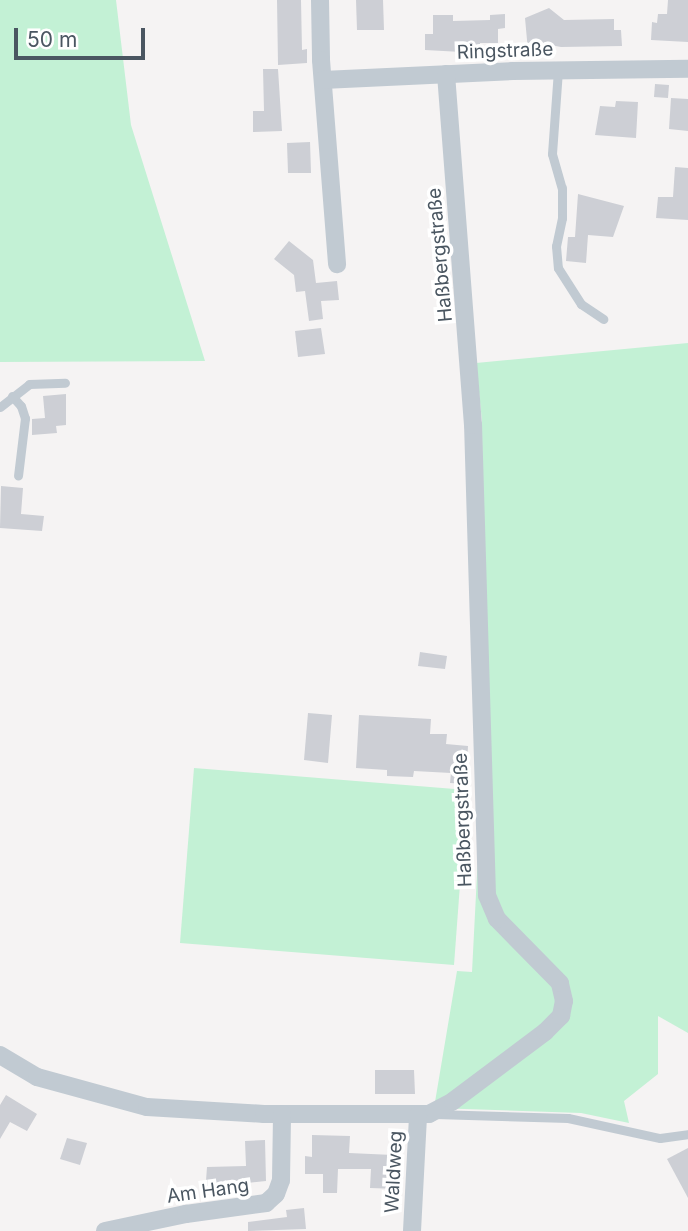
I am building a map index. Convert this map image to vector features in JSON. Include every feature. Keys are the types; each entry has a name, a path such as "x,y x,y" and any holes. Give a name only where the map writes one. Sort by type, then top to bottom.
{"street":[{"path":"320,0 323,80 337,264"},
{"name":"Ringstraße","path":"323,80 558,70 688,69"},
{"name":"Haßbergstraße","path":"424,1114 453,1101 545,1032 561,1016 564,1001 554,976 497,919 487,895 473,425 446,74"},
{"path":"0,1055 37,1077 147,1108 282,1114 424,1114"},
{"name":"Am Hang","path":"105,1231 186,1214 266,1203 276,1194 281,1180 282,1114"},
{"name":"Waldweg","path":"412,1231 424,1114"}],"lane":[{"path":"558,70 552,154 562,188 562,218 556,246 558,268 581,304 603,319"},
{"path":"0,407 29,384 65,383"},
{"path":"12,396 21,406 25,418 18,476"},
{"path":"424,1114 568,1118 660,1138 688,1134"}],"green space":[{"path":"0,0 116,0 131,125 205,361 0,362"},
{"path":"688,343 688,1033 658,1016 658,1074 624,1101 629,1123 581,1113 434,1108 457,971 472,972 483,702 482,421 476,363"},
{"path":"194,768 467,790 454,965 180,943"}],"building":[{"path":"277,0 301,0 302,50 307,49 307,63 278,65"},
{"path":"356,0 383,0 384,30 357,30"},
{"path":"668,0 688,0 688,42 651,40 652,22 657,23 658,14 667,14"},
{"path":"549,8 564,20 614,19 614,30 621,30 622,46 561,47 540,43 528,51 525,18"},
{"path":"505,14 505,28 498,29 498,43 480,43 480,53 425,50 425,34 433,34 433,15 453,15 453,21 490,20 490,15"},
{"path":"263,69 278,69 282,131 253,132 253,111 264,111"},
{"path":"655,84 669,85 668,98 654,97"},
{"path":"671,98 688,99 688,131 669,129"},
{"path":"616,101 638,102 636,138 595,135 600,106 615,107"},
{"path":"310,142 311,173 288,173 287,143"},
{"path":"675,167 688,168 688,220 656,218 658,197 673,197"},
{"path":"578,194 624,206 613,237 588,235 586,263 566,261 568,237 575,237"},
{"path":"289,241 313,260 316,283 337,281 339,300 321,301 323,319 309,321 305,291 296,292 294,275 274,259"},
{"path":"321,328 325,354 298,357 295,331"},
{"path":"66,394 66,425 56,426 57,433 32,435 32,419 45,418 43,396"},
{"path":"1,486 23,488 21,514 44,516 42,531 0,528"},
{"path":"420,652 447,656 445,669 418,666"},
{"path":"308,713 332,715 328,763 304,760"},
{"path":"359,715 431,719 430,734 447,734 446,744 468,746 466,784 450,783 451,773 414,771 413,777 387,776 387,770 356,768"},
{"path":"375,1070 414,1070 415,1094 375,1094"},
{"path":"6,1095 37,1114 27,1131 10,1122 0,1139 0,1105"},
{"path":"312,1135 350,1136 349,1153 393,1155 393,1165 400,1165 399,1189 370,1188 371,1169 338,1169 337,1193 323,1193 323,1174 305,1174 305,1156 312,1157"},
{"path":"67,1138 87,1143 80,1165 60,1159"},
{"path":"265,1140 266,1181 221,1186 221,1193 205,1194 207,1167 246,1166 245,1141"},
{"path":"688,1148 688,1198 667,1159"},
{"path":"304,1208 306,1229 248,1231 248,1222 287,1217 286,1210"}]}
